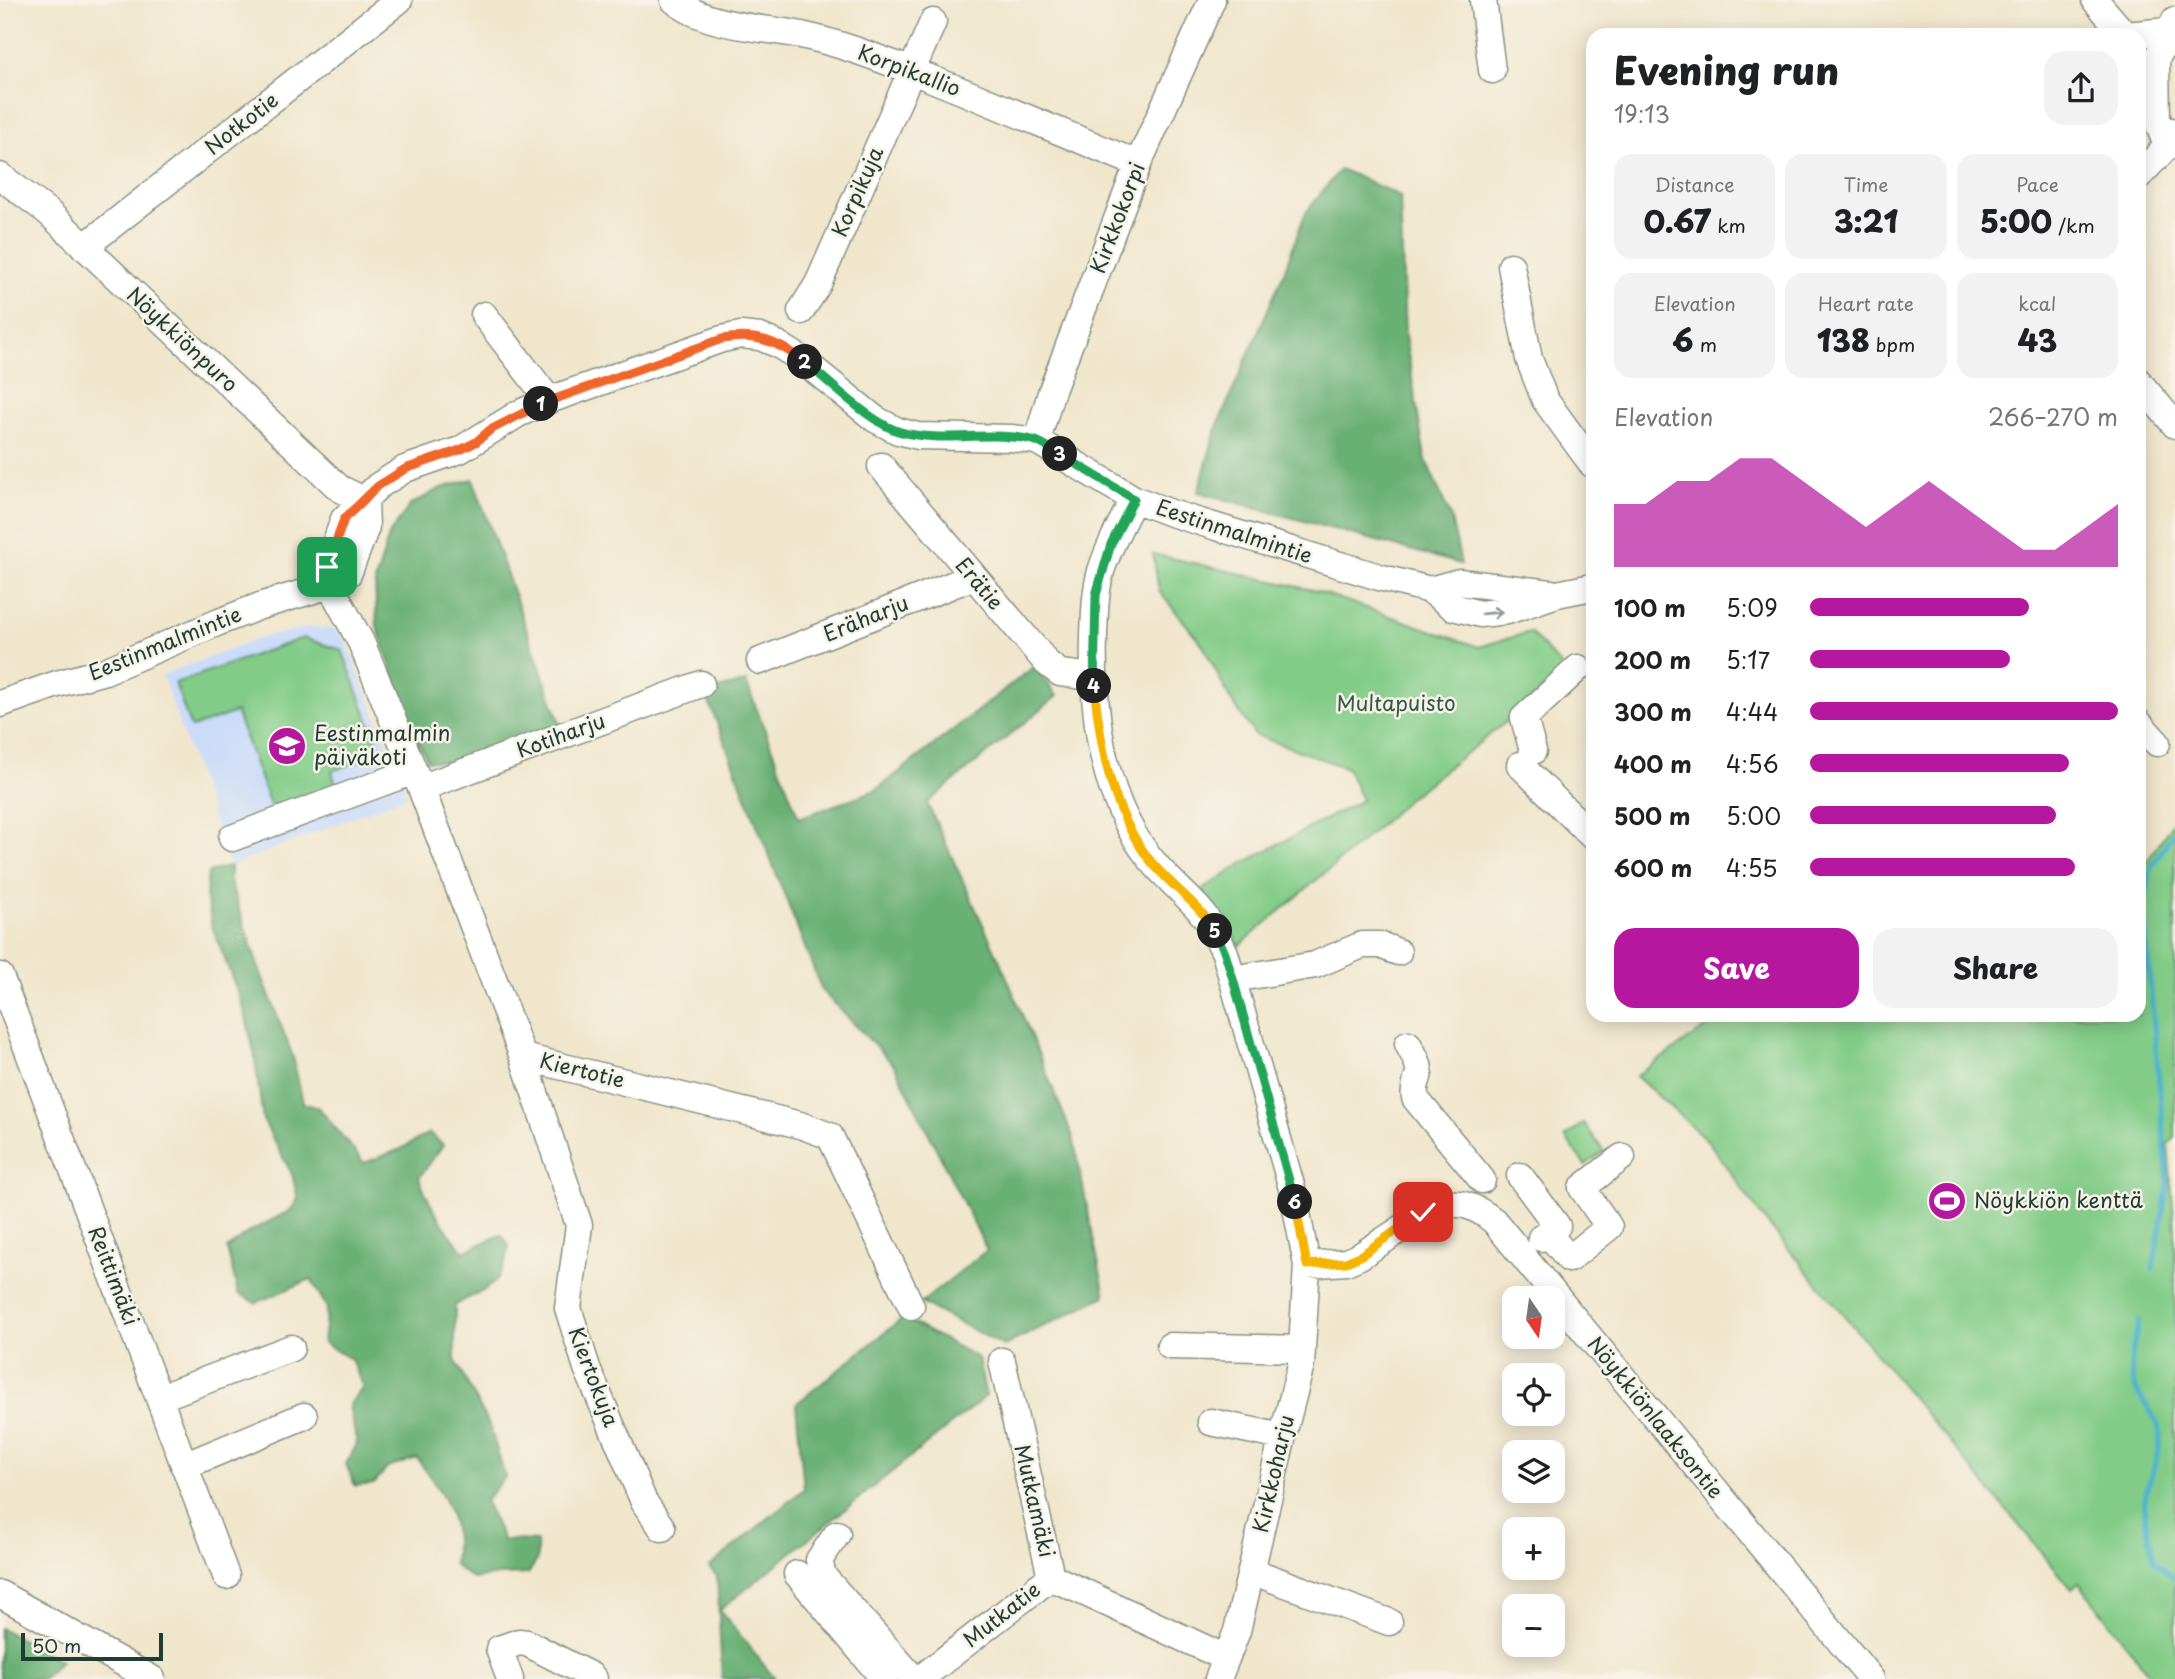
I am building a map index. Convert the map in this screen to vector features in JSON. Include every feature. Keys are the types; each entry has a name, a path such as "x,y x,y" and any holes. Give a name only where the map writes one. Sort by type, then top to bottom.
{"street":[{"name":"Notkotie","path":"84,247 399,0"},
{"name":"Korpikallio","path":"674,0 683,8 718,20 820,39 861,51 1138,164"},
{"name":"Kirkkokorpi","path":"1037,442 1051,393 1138,164 1212,0"},
{"path":"1483,0 1492,70"},
{"path":"2095,0 2119,28"},
{"name":"Korpikuja","path":"801,311 818,284 933,22"},
{"path":"2146,35 2173,35"},
{"path":"2146,168 2172,138 2157,120 2155,60 2173,35"},
{"name":"Nöykkiönpuro","path":"0,176 48,212 339,488 365,501"},
{"path":"1511,266 1529,359 1545,400 1586,456"},
{"path":"484,315 549,400"},
{"name":"Eestinmalmintie","path":"0,704 105,671 260,606 330,585 327,567 344,519 378,486 405,469 460,450 518,414 549,400 722,339 741,335 761,337 777,344 801,359 875,419 898,431 918,436 1011,438 1037,442 1134,499 1366,573 1430,590 1453,607 1480,614 1507,611 1557,594 1586,588"},
{"path":"2146,391 2175,425"},
{"name":"Erätie","path":"881,466 1047,663 1060,673 1093,677"},
{"name":"Kirkkoharju","path":"1134,499 1111,544 1096,595 1093,677 1101,746 1123,815 1150,860 1197,907 1213,928 1225,953 1293,1192 1307,1265 1301,1365 1237,1630 1222,1668"},
{"name":"Eräharju","path":"760,661 972,577"},
{"name":"Kiertotie","path":"330,585 361,642 417,779 523,1057 800,1125 830,1136 911,1306"},
{"path":"1578,668 1524,718 1526,758 1586,829"},
{"name":"Kotiharju","path":"232,838 701,684"},
{"path":"2146,731 2157,743"},
{"path":"1233,979 1315,965 1362,945 1380,944 1398,953"},
{"name":"Reittimäki","path":"0,976 226,1576"},
{"path":"1408,1044 1419,1066 1419,1074 1413,1088 1415,1098 1482,1180"},
{"name":"Kiertokuja","path":"523,1057 579,1225 568,1308 587,1368 644,1502 662,1528"},
{"path":"1548,1233 1569,1259 1609,1227 1582,1188 1622,1157"},
{"path":"1520,1176 1557,1226 1520,1254"},
{"name":"Nöykkiönlaaksontie","path":"1307,1265 1346,1262 1360,1256 1423,1212 1449,1203 1463,1203 1480,1210 1494,1222 1871,1679"},
{"path":"1170,1346 1301,1349"},
{"path":"159,1398 291,1348"},
{"name":"Mutkamäki","path":"1002,1361 1051,1577 1222,1668"},
{"path":"184,1466 304,1416"},
{"path":"1211,1422 1282,1437"},
{"path":"837,1534 819,1560 823,1576 914,1679"},
{"path":"1251,1571 1389,1622"},
{"path":"797,1574 884,1679"},
{"name":"Mutkatie","path":"920,1679 1051,1577"},
{"path":"0,1594 152,1679"},
{"path":"510,1679 499,1649 519,1642 537,1646 593,1679"}],"shaded area":[{"name":"Eestinmalmin päiväkoti","path":"310,627 334,629 346,641 407,796 230,866 162,675 263,637"}],"green space":[{"path":"1340,169 1400,196 1405,336 1425,458 1451,518 1461,564 1198,492 1217,427 1282,277 1305,214"},
{"path":"473,479 561,726 456,762 428,761 412,730 377,626 375,582 389,535 410,505 441,488"},
{"name":"Multapuisto","path":"1153,554 1317,591 1479,647 1530,632 1564,669 1521,710 1409,798 1239,946 1202,890 1245,862 1362,800 1347,768 1255,735 1229,697 1203,645 1159,591"},
{"path":"303,638 342,650 381,753 332,771 336,785 271,808 236,712 191,728 175,683"},
{"path":"1035,666 1057,696 927,803 1002,966 1073,1137 1105,1296 1004,1346 921,1303 987,1250 895,1066 822,991 705,692 746,682 799,818 876,790"},
{"path":"2175,819 2175,1138 2168,1144 2175,1229 2175,1679 2153,1679 2079,1583 2072,1589 1762,1217 1708,1141 1636,1076 1714,1022 2146,1022 2146,863"},
{"path":"230,866 230,882 293,1057 303,1103 319,1108 364,1163 401,1149 429,1133 443,1145 419,1178 444,1226 464,1252 501,1234 509,1246 497,1279 485,1289 455,1305 455,1360 490,1427 505,1477 485,1501 503,1540 537,1541 537,1560 528,1574 473,1579 454,1565 455,1533 448,1507 417,1458 387,1468 374,1484 355,1486 346,1464 357,1444 349,1405 363,1387 351,1359 323,1343 327,1308 311,1279 256,1303 238,1293 227,1249 247,1233 291,1210 298,1199 292,1174 263,1120 254,1052 244,1009 212,926 206,895 208,873"},
{"path":"1584,1123 1604,1152 1585,1165 1565,1137"},
{"path":"903,1318 978,1358 986,1396 720,1610 775,1679 722,1679 717,1576 709,1567 804,1489 796,1404"},
{"path":"0,1628 61,1661 42,1679 0,1679"}],"waterway":[{"path":"2147,890 2151,868 2175,830"},
{"path":"2146,934 2168,1184 2153,1269"},
{"path":"2139,1321 2132,1352 2132,1376 2137,1391 2156,1421 2160,1436 2144,1506 2145,1514 2154,1562 2175,1578"}],"place":[{"name":"Eestinmalmin päiväkoti","path":"287,746"},
{"name":"Nöykkiön kenttä","path":"1947,1201"}],"route":[{"path":"327,567 344,519 378,486 405,469 460,450 518,414 549,400 722,339 741,335 761,337 777,344 801,359 875,419 898,431 918,436 1011,438 1037,442 1058,453 1134,499 1111,544 1096,595 1093,677 1101,746 1112,787 1135,838 1172,885 1197,907 1213,928 1225,953 1293,1192 1307,1265 1346,1262 1360,1256 1423,1212"}]}
